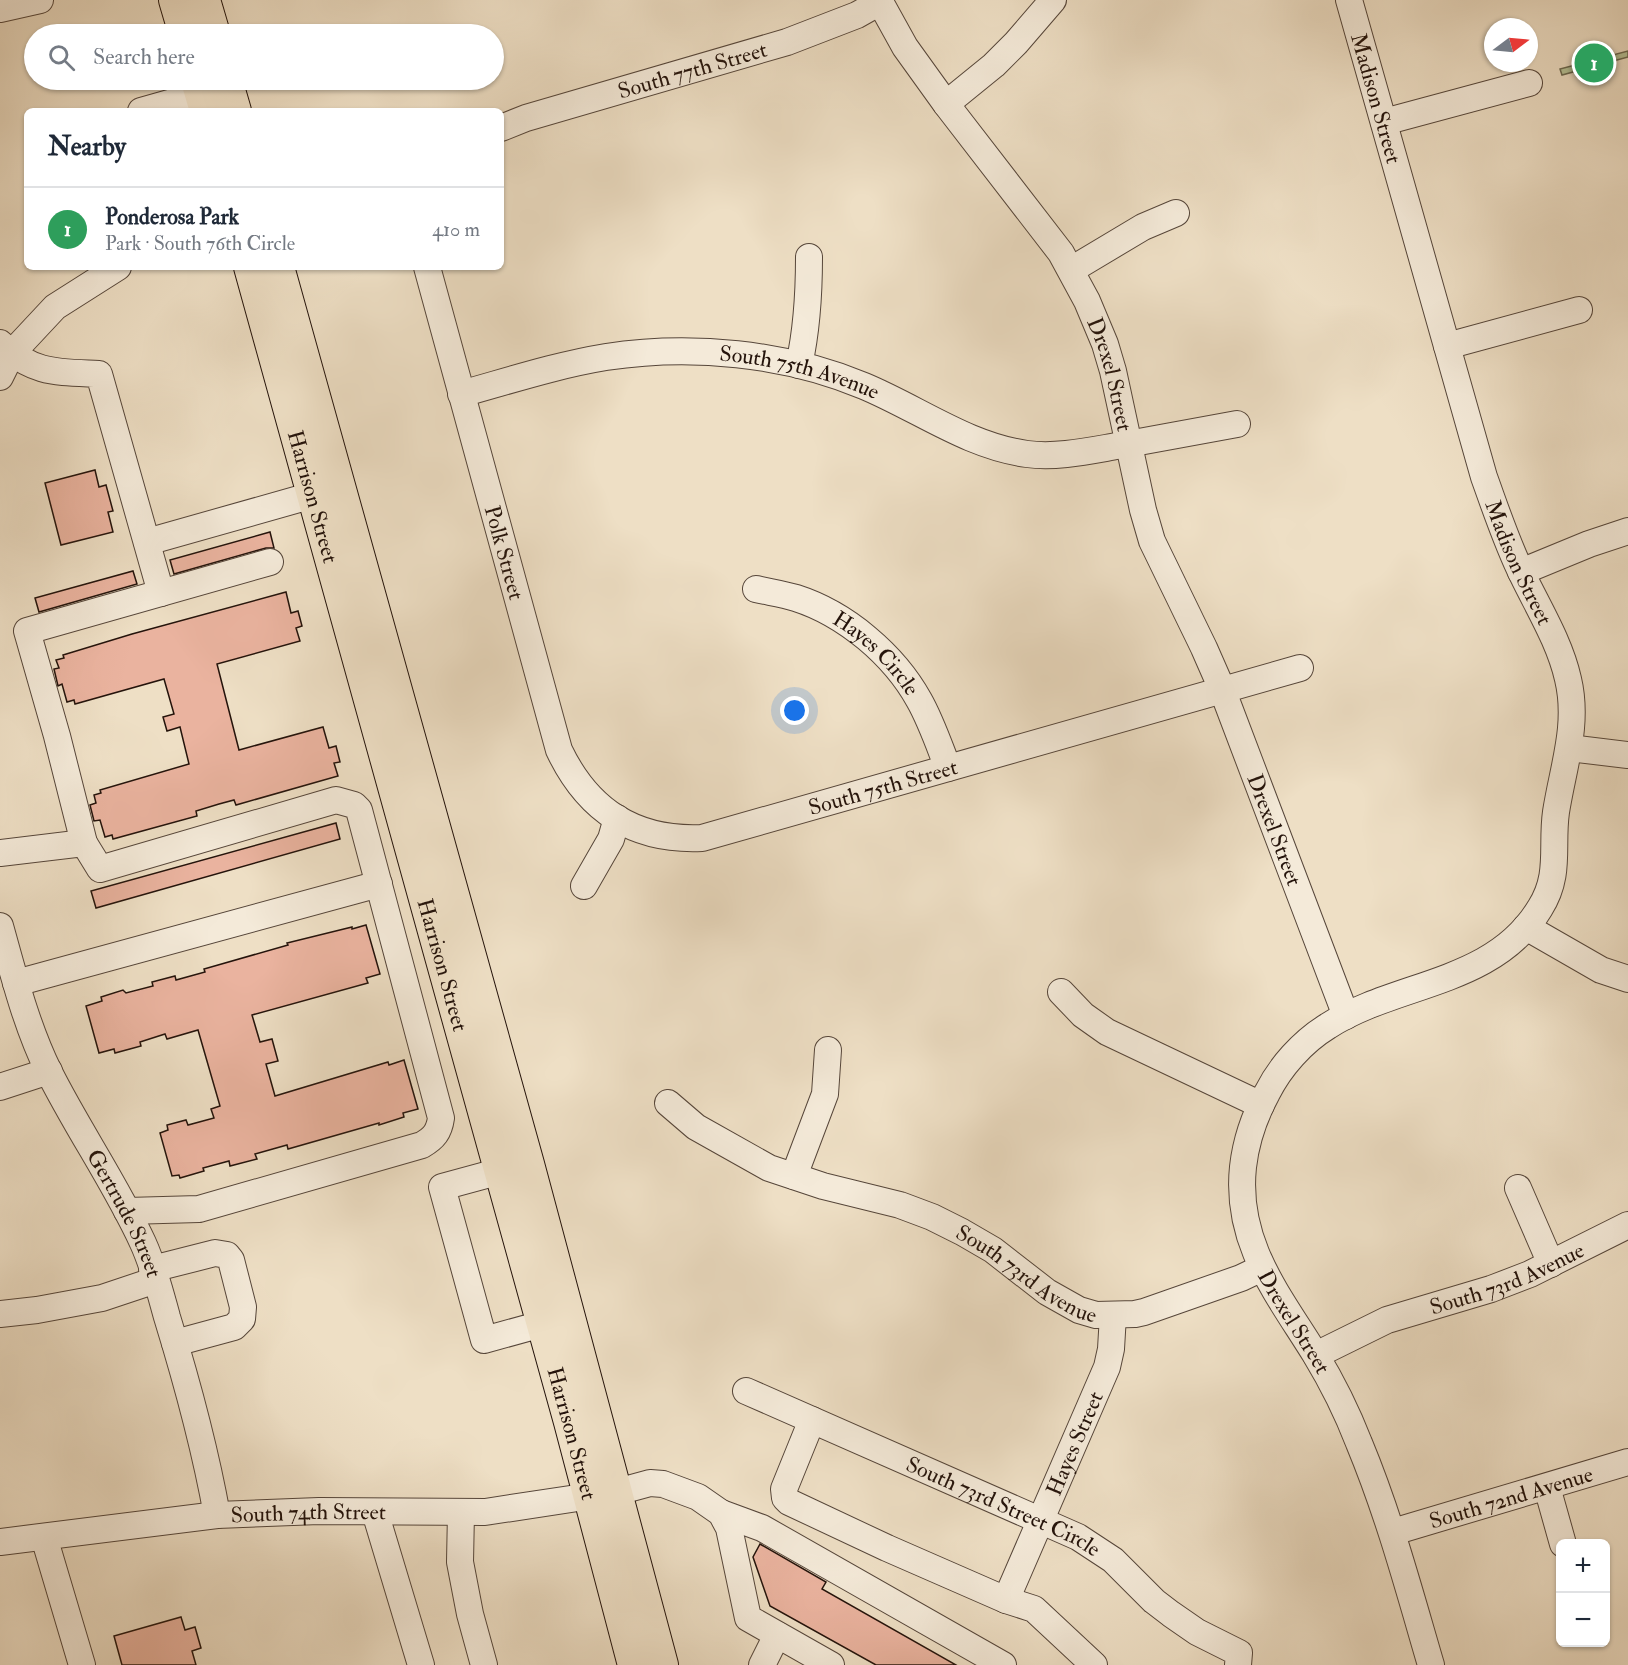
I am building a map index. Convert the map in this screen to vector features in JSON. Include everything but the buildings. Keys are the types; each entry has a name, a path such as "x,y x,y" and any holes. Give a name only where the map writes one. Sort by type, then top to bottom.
{"main road":[{"path":"175,0 182,24"},
{"path":"204,0 211,24"},
{"path":"208,91 231,108"},
{"name":"Harrison Street","path":"251,270 313,495 514,1167 542,1324 662,1665"},
{"name":"Harrison Street","path":"279,270 602,1494 634,1665"}],"street":[{"path":"0,9 40,0"},
{"path":"946,104 1017,43 1053,0"},
{"name":"Madison Street","path":"1346,1016 1482,962 1516,940 1541,908 1553,877 1556,858 1556,815 1573,727 1568,676 1559,651 1521,572 1484,477 1349,0"},
{"name":"Drexel Street","path":"879,1 905,47 946,104 1061,253 1087,301 1105,344 1152,540 1222,689 1346,1016 1320,1031 1295,1053 1272,1083 1261,1105 1250,1132 1243,1165 1242,1185 1246,1225 1254,1253 1316,1355 1336,1391 1359,1442 1392,1532 1431,1665"},
{"name":"South 77th Street","path":"504,127 526,118 787,42 857,15 879,1"},
{"path":"1384,122 1529,83"},
{"path":"151,108 208,91"},
{"path":"1071,270 1143,227 1176,213"},
{"path":"799,365 804,344 809,296 809,257"},
{"path":"0,377 6,348 55,307 113,270"},
{"name":"Polk Street","path":"428,270 559,750 568,770 581,788 607,813 617,818"},
{"path":"1447,346 1579,310"},
{"path":"6,348 37,368 66,373 99,374 161,593"},
{"name":"South 75th Avenue","path":"460,394 574,363 641,353 717,353 799,365 838,376 865,386 972,439 1006,450 1029,454 1054,455 1238,424"},
{"path":"147,542 313,495"},
{"path":"1521,572 1589,544 1628,531"},
{"path":"128,1211 199,1209 422,1145 439,1129 441,1118 359,810 354,805 336,800 100,869 84,843 27,631 270,562"},
{"name":"Hayes Circle","path":"756,589 797,599 822,609 851,627 875,646 901,674 918,698 948,768"},
{"name":"South 75th Street","path":"617,818 643,832 657,836 677,839 702,838 1300,668"},
{"path":"1569,748 1628,755"},
{"path":"584,886 612,839 617,818"},
{"path":"0,854 84,843"},
{"path":"16,983 379,884"},
{"name":"Gertrude Street","path":"0,926 26,1020 49,1071 76,1124 128,1211 144,1245 175,1343 210,1477 217,1515"},
{"path":"1526,927 1601,970 1628,979"},
{"path":"1060,992 1083,1015 1107,1032 1261,1105"},
{"path":"795,1176 825,1094 828,1050"},
{"path":"0,1088 49,1071"},
{"name":"South 73rd Avenue","path":"668,1103 696,1127 769,1168 823,1186 900,1205 932,1217 993,1250 1064,1303 1096,1315 1144,1312 1241,1278 1262,1268"},
{"path":"514,1167 442,1187 484,1340 542,1324"},
{"path":"1518,1188 1551,1264"},
{"name":"South 73rd Avenue","path":"1316,1355 1388,1320 1491,1289 1551,1264 1628,1225"},
{"path":"0,1314 102,1298 154,1275 222,1252 231,1260 243,1307 242,1319 234,1327 175,1343"},
{"name":"Hayes Street","path":"1006,1600 1107,1367 1112,1349 1113,1315"},
{"name":"South 73rd Street Circle","path":"746,1391 1042,1520 1098,1548 1154,1601 1239,1659"},
{"path":"812,1420 784,1489 785,1498 789,1502 886,1548 1006,1600 1034,1609 1094,1665"},
{"name":"South 72nd Avenue","path":"1392,1532 1628,1462"},
{"name":"South 74th Street","path":"0,1542 217,1515 320,1511 485,1512 602,1494 651,1483 663,1484 698,1497 721,1513 762,1528 1003,1665"},
{"path":"1547,1487 1562,1539"},
{"path":"375,1512 421,1665"},
{"path":"461,1512 460,1562 470,1614 484,1665"},
{"path":"721,1513 729,1528 748,1618 831,1665"},
{"path":"44,1537 82,1665"},
{"path":"762,1665 777,1635"}],"green space":[{"path":"1628,51 1628,57 1562,75 1560,69"}],"place":[{"name":"Ponderosa Park","path":"1594,63"}]}
